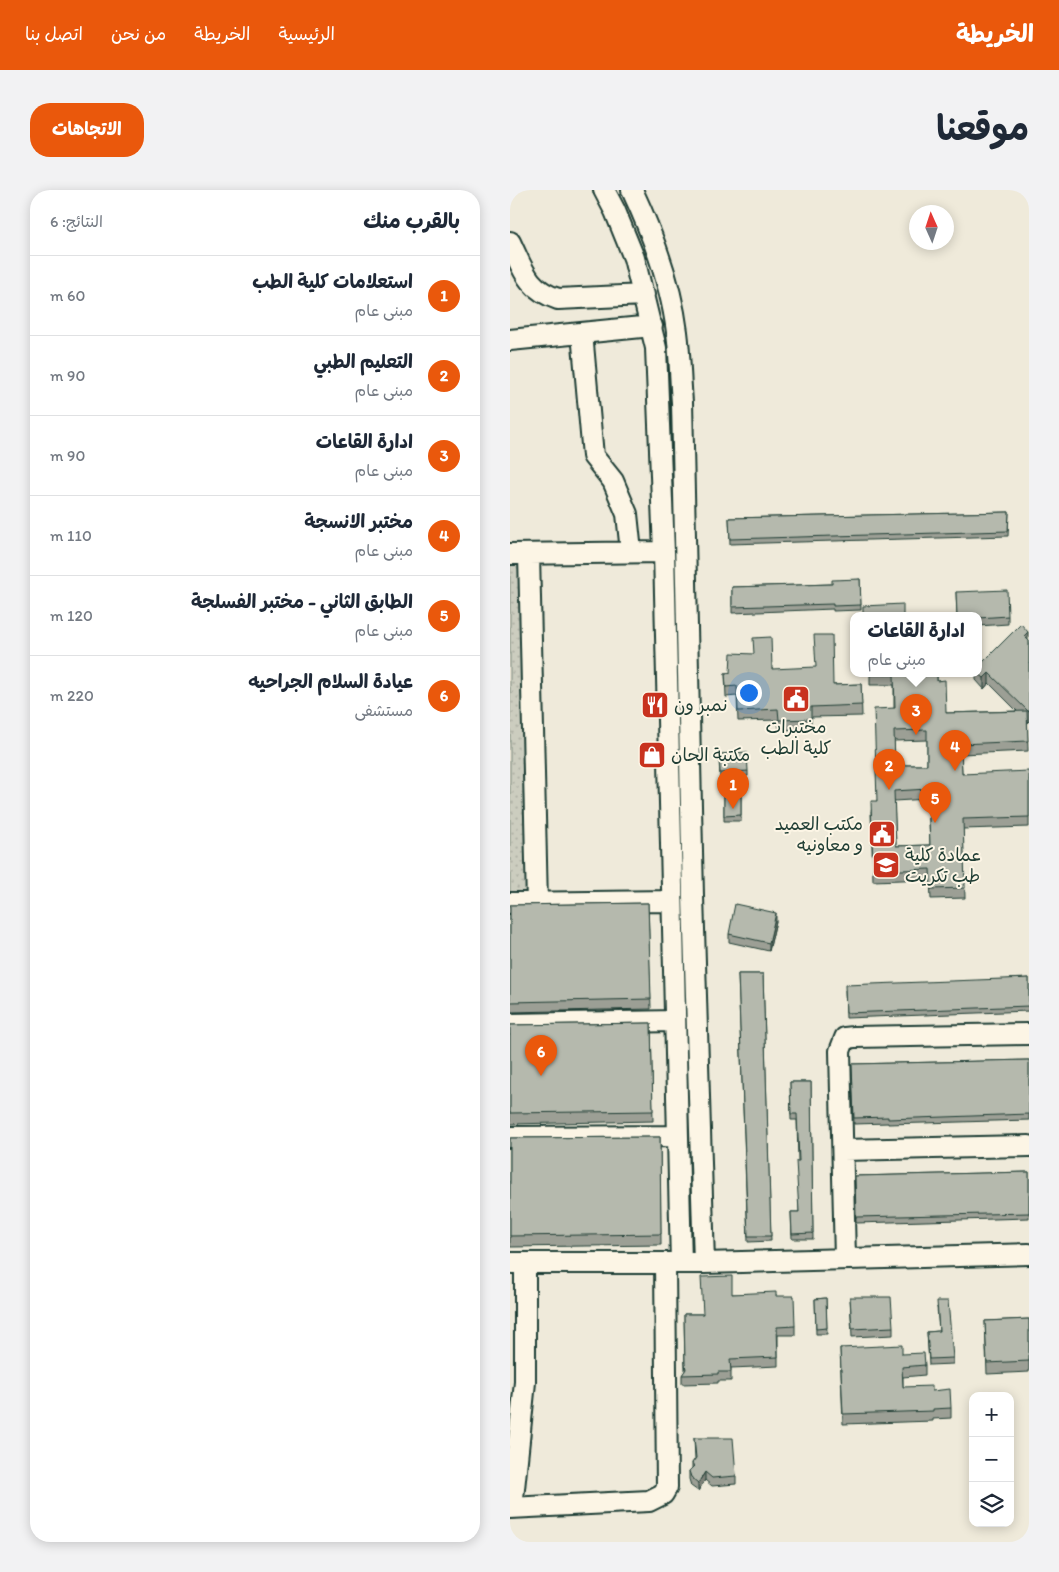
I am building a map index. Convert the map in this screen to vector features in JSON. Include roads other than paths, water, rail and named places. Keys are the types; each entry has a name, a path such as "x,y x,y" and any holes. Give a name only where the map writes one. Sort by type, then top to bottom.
{"street":[{"path":"595,190 652,326 656,348 664,552 677,1136 673,1263 667,1486 663,1494 649,1501 511,1508 525,1382 517,1263 673,1263 704,1263 1029,1254"},
{"path":"604,190 630,245 638,295"},
{"path":"632,190 652,236 673,310 677,333 681,389 704,1263"},
{"path":"510,242 529,280 544,295 558,299 638,295"},
{"path":"510,340 652,326"},
{"path":"582,333 593,456 614,481 627,514 631,552"},
{"path":"658,390 681,389"},
{"path":"538,904 520,554 664,552"},
{"path":"668,723 689,723"},
{"path":"510,903 671,901"},
{"path":"510,1024 675,1021"},
{"path":"845,1258 840,1051 845,1038 1029,1034"},
{"path":"510,1137 677,1136"},
{"path":"842,1150 1029,1146"}],"place":[{"name":"مختبرات كلية الطب","path":"796,699"},
{"name":"نمبر ون","path":"655,705"},
{"name":"ادارة القاعات","path":"916,735"},
{"name":"مكتبة الحان","path":"652,755"},
{"name":"مختبر الانسجة","path":"955,771"},
{"name":"التعليم الطبي","path":"889,790"},
{"name":"استعلامات كلية الطب","path":"733,809"},
{"name":"الطابق الثاني - مختبر الفسلجة","path":"935,823"},
{"name":"مكتب العميد و معاونيه","path":"882,834"},
{"name":"عمادة كلية طب تكريت","path":"886,865"},
{"name":"عيادة السلام الجراحيه","path":"541,1076"}]}
